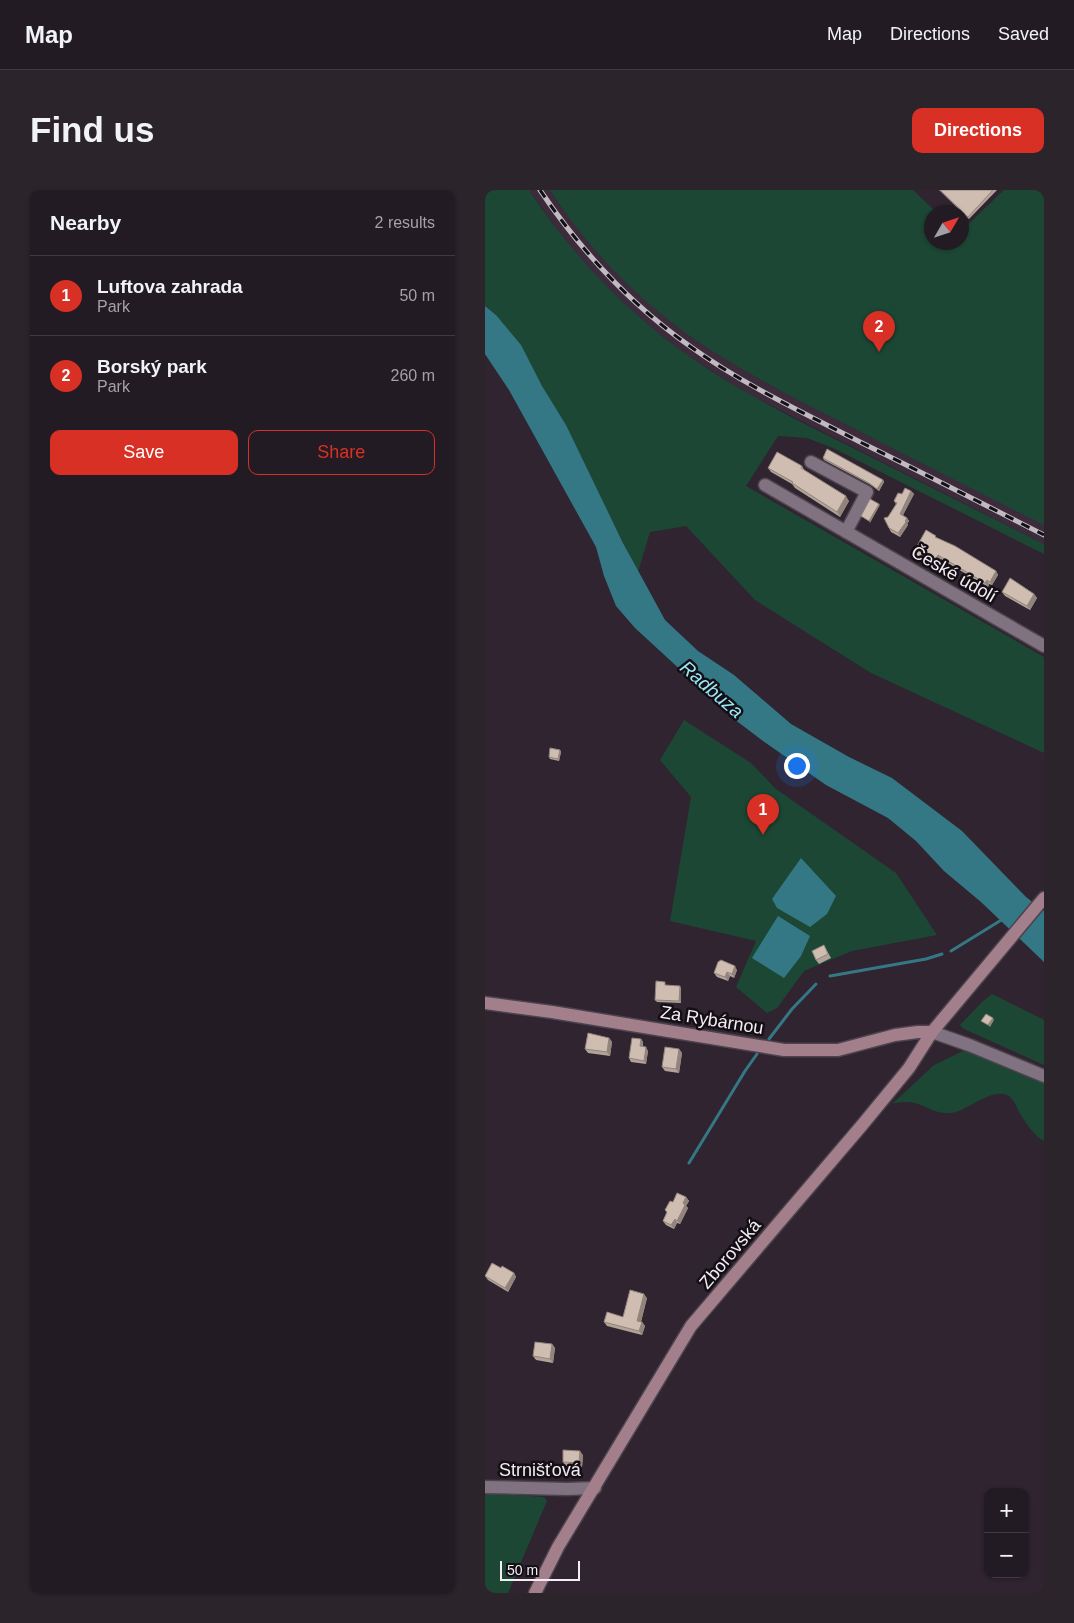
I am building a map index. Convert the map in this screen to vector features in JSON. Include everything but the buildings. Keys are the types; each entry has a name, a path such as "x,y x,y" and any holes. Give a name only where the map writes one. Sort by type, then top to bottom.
{"street":[{"path":"811,462 867,492 846,532"},
{"name":"České údolí","path":"765,485 1044,646"},
{"name":"Zborovská","path":"535,1593 558,1548 691,1326 863,1124 909,1068 932,1032 1044,898"},
{"name":"Za Rybárnou","path":"485,1003 552,1012 784,1050 837,1050 895,1035 932,1032"},
{"path":"932,1032 969,1044 1044,1076"},
{"name":"Strnišťová","path":"485,1487 567,1490 595,1488"}],"shaded area":[{"path":"529,190 550,190 583,235 624,280 650,304 696,340 757,378 1044,525 1044,544 748,394 686,355 638,317 589,269 569,246"}],"green space":[{"path":"485,190 529,190 570,245 615,295 666,339 722,378 755,398 807,425 1044,544 1044,554 833,448 807,438 778,436 746,486 1044,657 1044,753 871,673 755,600 686,526 650,532 638,572 566,425 496,315 485,306"},
{"path":"550,190 913,190 929,205 924,205 924,250 969,250 969,223 1004,190 1044,190 1044,525 779,390 697,341 655,309 616,273 565,212"},
{"path":"684,720 751,763 776,789 896,873 937,935 852,951 804,971 777,1008 767,1013 736,987 756,941 670,921 691,797 660,760"},
{"path":"992,994 1044,1020 1044,1065 964,1029 960,1025"},
{"path":"963,1051 987,1054 1044,1081 1044,1141 1030,1128 1011,1098 1002,1094 988,1096 951,1113 943,1113 910,1102 892,1104 934,1065"},
{"path":"485,1493 544,1497 547,1501 508,1593 485,1593"}],"water":[{"name":"Radbuza","path":"485,306 496,315 521,345 542,386 566,425 623,543 665,620 698,651 734,675 791,724 849,757 892,778 962,831 1026,897 1044,911 1044,962 981,902 944,871 916,841 888,818 826,785 734,719 635,628 616,606 604,576 596,547 509,390 485,354"},
{"path":"801,858 836,896 827,914 810,927 777,908 772,899"},
{"path":"778,916 810,936 801,956 784,978 752,958"}],"waterway":[{"path":"951,951 1003,919"},
{"path":"830,976 926,959 942,954"},
{"path":"769,1039 792,1009 816,984"},
{"path":"689,1163 757,1054"}],"railway":[{"path":"540,190 572,234 608,276 669,331 711,361 775,398 1044,535"}],"place":[{"name":"Borský park","path":"879,352"},
{"name":"Luftova zahrada","path":"763,835"}]}
